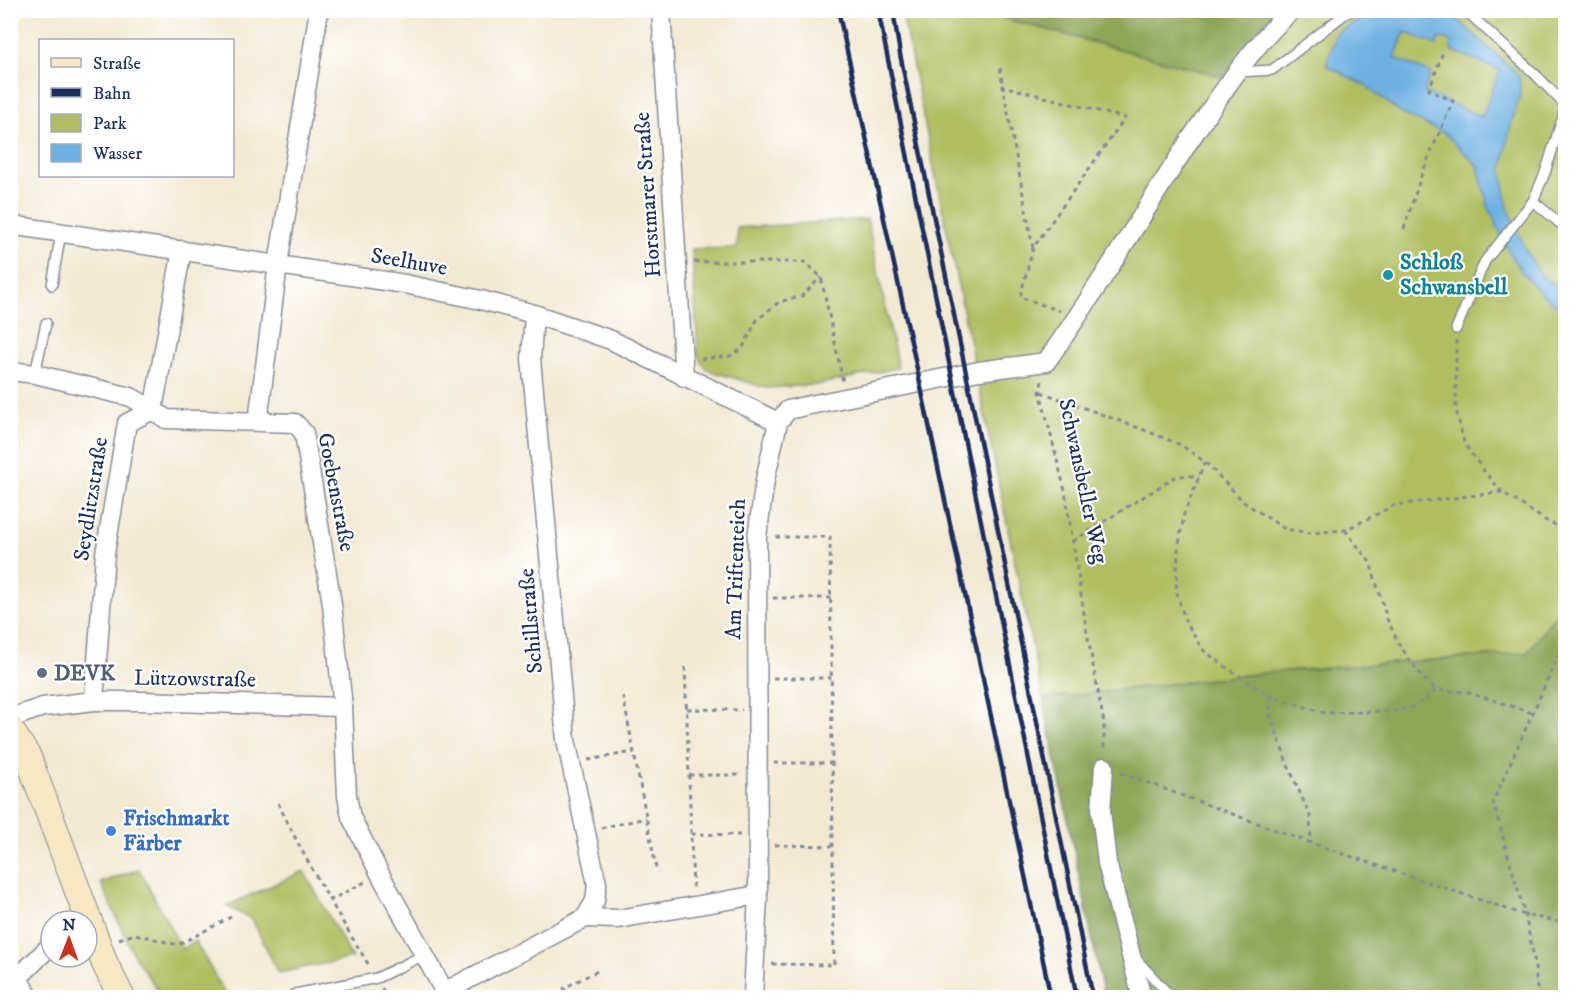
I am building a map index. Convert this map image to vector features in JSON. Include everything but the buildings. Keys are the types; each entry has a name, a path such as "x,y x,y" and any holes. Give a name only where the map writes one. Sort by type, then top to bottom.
{"main road":[{"path":"10,729 28,756 82,909"},
{"path":"99,945 105,964 122,998"}],"street":[{"path":"258,421 278,264 319,10"},
{"name":"Horstmarer Straße","path":"661,10 683,369"},
{"path":"778,422 788,410 980,372 1046,362 1078,317 1144,210 1220,94 1272,28 1292,10"},
{"name":"Seelhuve","path":"10,225 405,284 481,300 534,314 611,340 683,369 778,422"},
{"path":"153,410 182,250"},
{"name":"Schillstraße","path":"534,314 531,359 566,740 597,884 595,902 585,918"},
{"name":"Goebenstraße","path":"10,371 36,374 131,397 166,419 295,423 304,433 332,604 344,707 347,796 351,817 446,994"},
{"name":"Seydlitzstraße","path":"94,701 105,554 127,423 153,410"},
{"name":"Am Triftenteich","path":"753,998 758,895 757,537 765,480 778,422"},
{"name":"Lützowstraße","path":"10,718 43,707 94,701 344,707"},
{"path":"1104,767 1101,812 1107,862 1142,998"},
{"path":"446,994 585,918 618,919 758,895"},
{"path":"30,998 28,993 14,983 39,957"}],"lane":[{"path":"1238,72 1272,70 1353,10"},
{"path":"1456,329 1485,261 1533,201 1545,173 1566,106 1465,10"},
{"path":"1533,201 1562,225 1566,225"},
{"path":"52,285 60,232"},
{"path":"36,374 46,323"},
{"path":"1131,954 1172,998"},
{"path":"290,998 295,994 377,978 424,955"}],"path":[{"path":"1404,229 1422,173 1453,101 1429,90 1443,52"},
{"path":"1000,68 1033,248"},
{"path":"1004,86 1125,118 1033,248 1020,297 1078,317"},
{"path":"677,262 805,262 820,277 846,398"},
{"path":"683,369 730,356 741,349 757,320 779,302 802,296 820,277"},
{"path":"1456,329 1456,409 1464,443 1502,492 1545,520 1566,530"},
{"name":"Schwansbeller Weg","path":"1046,362 1040,392 1065,492 1104,723 1104,767"},
{"path":"1040,392 1181,445 1205,462 1245,503 1285,529 1310,533 1345,530 1395,505 1502,492"},
{"path":"1205,462 1184,514 1178,550 1176,590 1185,620 1202,649 1270,696 1324,713 1394,711 1413,707 1436,690"},
{"path":"1073,541 1174,477 1188,475 1199,478"},
{"path":"1345,530 1370,562 1387,619 1400,646 1436,690 1467,692 1533,713"},
{"path":"755,964 834,965 830,537 757,537"},
{"path":"756,598 831,598"},
{"path":"1539,998 1525,915 1493,802 1566,638"},
{"path":"685,668 693,906"},
{"path":"757,678 832,678"},
{"path":"623,696 657,873"},
{"path":"1270,696 1270,714 1287,763 1310,816 1311,843"},
{"path":"687,710 757,711"},
{"path":"571,763 634,752"},
{"path":"689,775 832,763"},
{"path":"1104,767 1311,843 1525,915 1566,923"},
{"path":"278,803 329,901 377,978 386,998"},
{"path":"585,832 646,818"},
{"path":"691,834 833,846"},
{"path":"329,901 380,874"},
{"path":"99,945 135,934 178,945 231,917"},
{"path":"563,998 567,995 564,988 597,971"}],"green space":[{"path":"914,10 977,11 1224,77 1274,11 1565,11 1565,602 1527,653 1273,672 1043,699 902,13"},
{"path":"977,11 1274,11 1224,77"},
{"path":"867,219 898,368 815,385 766,388 708,370 702,364 698,354 692,249 737,248 737,228"},
{"path":"1565,602 1565,997 1104,997 1043,699 1273,672 1527,653"},
{"path":"139,869 182,949 195,941 227,997 162,997 133,954 101,883"},
{"path":"304,871 352,958 278,973 252,919 226,906"}],"water":[{"path":"1385,11 1444,11 1454,16 1519,75 1520,95 1510,128 1502,172 1508,208 1527,253 1543,278 1559,288 1565,296 1565,308 1554,304 1540,292 1521,271 1509,252 1488,206 1478,166 1444,133 1401,113 1366,86 1326,65 1337,32 1362,19","holes":["1405,32 1437,45 1438,39 1446,39 1452,43 1451,50 1500,70 1482,117 1424,92 1431,73 1394,58"]}],"railway":[{"path":"838,10 1051,998"},
{"path":"878,10 1077,998"},
{"path":"893,10 900,54 1093,998"}],"place":[{"name":"Schloß Schwansbell","path":"1388,275"},
{"name":"DEVK","path":"42,673"},
{"name":"Frischmarkt Färber","path":"111,831"}]}
